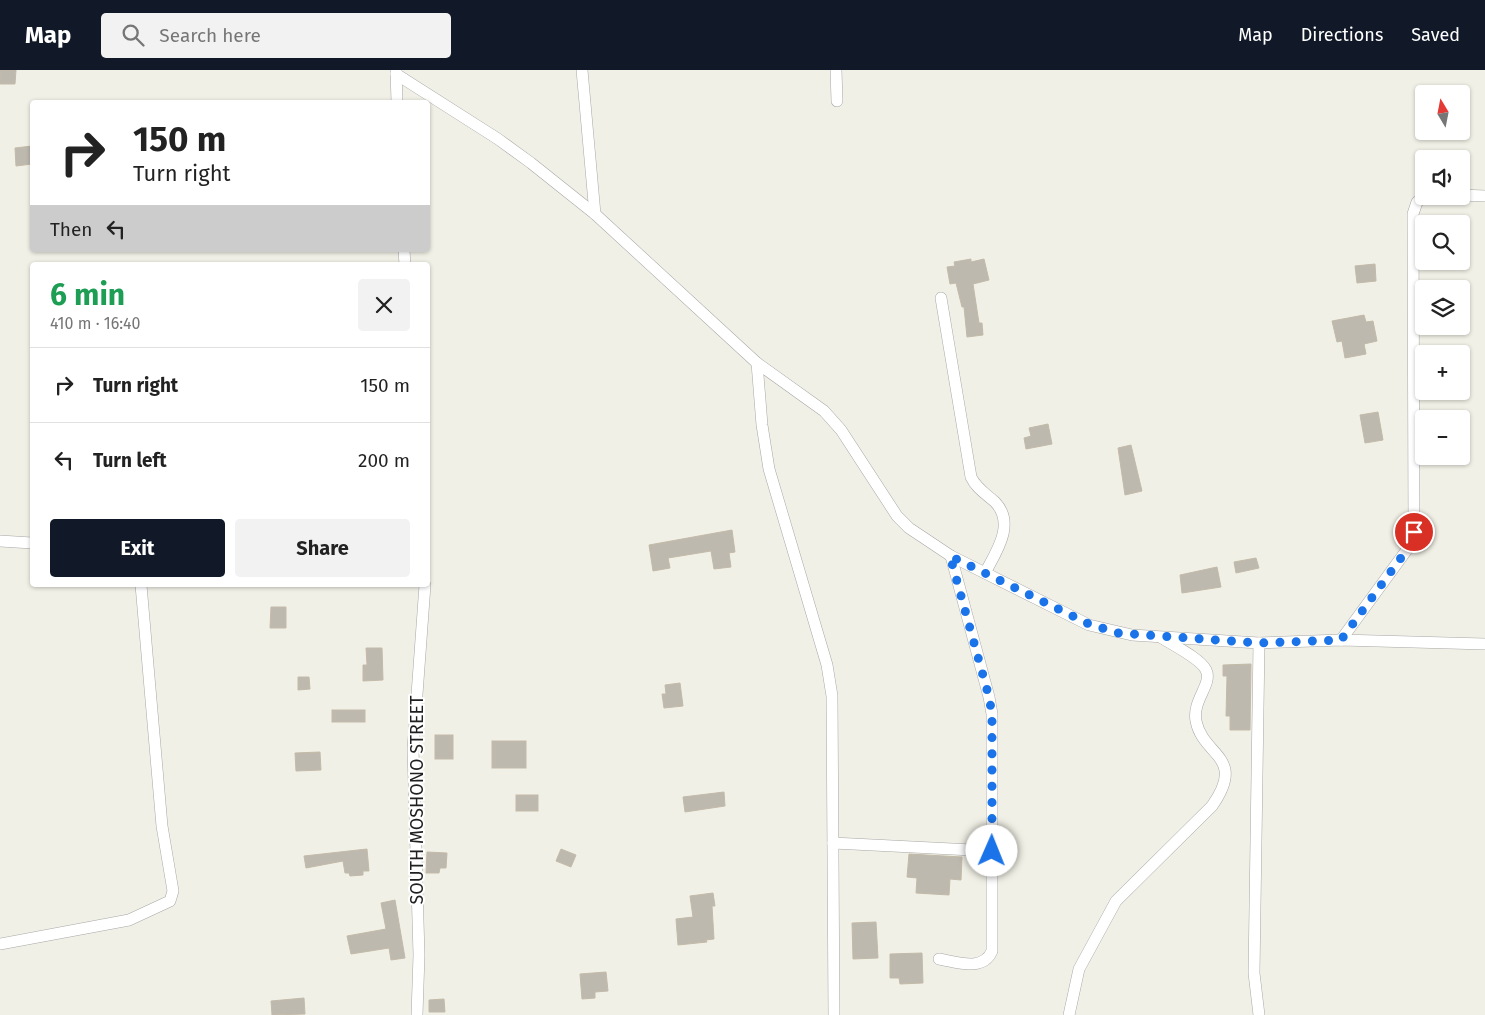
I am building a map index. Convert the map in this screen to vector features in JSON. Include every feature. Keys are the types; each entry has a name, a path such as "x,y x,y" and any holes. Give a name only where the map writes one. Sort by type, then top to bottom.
{"street":[{"path":"582,70 595,214"},
{"path":"836,70 837,101"},
{"path":"396,72 498,139 595,214 757,363 824,411 840,430 897,516 910,528 950,556 1089,624 1118,633 1161,638 1259,643 1341,640 1485,644"},
{"path":"396,72 397,100"},
{"path":"1470,195 1485,196"},
{"path":"1341,640 1406,551 1414,532 1413,214 1417,205"},
{"path":"941,298 971,477 975,485 999,508 1004,520 1002,538 985,574"},
{"path":"757,363 762,425 769,469 830,681 834,1015"},
{"path":"0,542 30,543"},
{"path":"939,959 976,964 990,956 992,951 992,714 950,556"},
{"path":"0,944 129,920 170,901 173,891 161,817 141,587"},
{"name":"SOUTH MOSHONO STREET","path":"417,1015 419,955 413,749 425,587"},
{"path":"1069,1015 1079,969 1116,901 1212,806 1223,787 1225,778 1221,760 1202,735 1196,722 1196,703 1207,682 1207,672 1201,664 1161,638"},
{"path":"1259,643 1254,973 1259,1015"},
{"path":"833,843 992,851"}],"building":[{"path":"0,70 16,70 15,84 0,84"},
{"path":"30,146 30,164 16,166 15,148"},
{"path":"971,259 971,262 984,259 989,280 973,284 979,323 982,323 983,335 967,337 964,307 962,307 956,283 950,284 947,267 955,266 954,262"},
{"path":"1375,264 1376,281 1357,283 1355,266"},
{"path":"1364,315 1366,322 1373,321 1377,341 1364,344 1366,354 1345,358 1342,341 1337,342 1332,321"},
{"path":"1378,412 1383,440 1365,443 1360,415"},
{"path":"1048,424 1052,444 1026,449 1024,438 1031,436 1029,428"},
{"path":"1131,445 1142,491 1125,495 1118,448"},
{"path":"732,530 735,552 729,553 731,567 714,569 711,551 668,558 670,568 653,571 649,545"},
{"path":"1256,558 1259,568 1236,573 1234,562"},
{"path":"1217,567 1221,587 1182,593 1180,575"},
{"path":"271,607 286,607 286,628 270,628"},
{"path":"366,648 382,648 383,680 363,681 363,665 367,665"},
{"path":"1251,664 1250,730 1230,730 1230,716 1226,716 1227,676 1223,676 1223,665"},
{"path":"298,677 309,677 310,689 298,690"},
{"path":"680,683 683,706 664,708 662,694 666,694 665,685"},
{"path":"332,710 365,710 365,722 332,722"},
{"path":"435,735 453,735 453,759 435,759"},
{"path":"492,741 526,741 526,768 492,768"},
{"path":"320,752 321,770 296,771 295,753"},
{"path":"724,792 725,806 685,812 683,797"},
{"path":"516,795 538,795 538,811 516,811"},
{"path":"367,849 369,871 363,871 363,875 350,876 349,873 345,873 343,861 306,868 304,856"},
{"path":"561,849 576,855 571,867 556,861"},
{"path":"427,852 447,853 446,868 440,868 439,873 426,873"},
{"path":"909,854 962,857 961,880 950,879 949,895 916,893 917,878 907,877"},
{"path":"713,893 715,906 712,906 714,939 706,940 707,942 678,945 676,919 693,917 690,896"},
{"path":"395,900 405,958 391,960 389,948 351,954 347,936 386,929 381,903"},
{"path":"876,922 878,958 853,959 852,923"},
{"path":"922,953 923,983 900,984 899,978 890,978 890,954"},
{"path":"606,972 608,991 595,992 595,998 582,999 580,974"},
{"path":"304,998 305,1014 272,1015 271,1001"},
{"path":"444,999 445,1012 429,1012 429,1000"}],"route":[{"path":"992,851 992,714 950,556 1089,624 1118,633 1161,638 1259,643 1341,640 1406,551 1414,532"}]}
